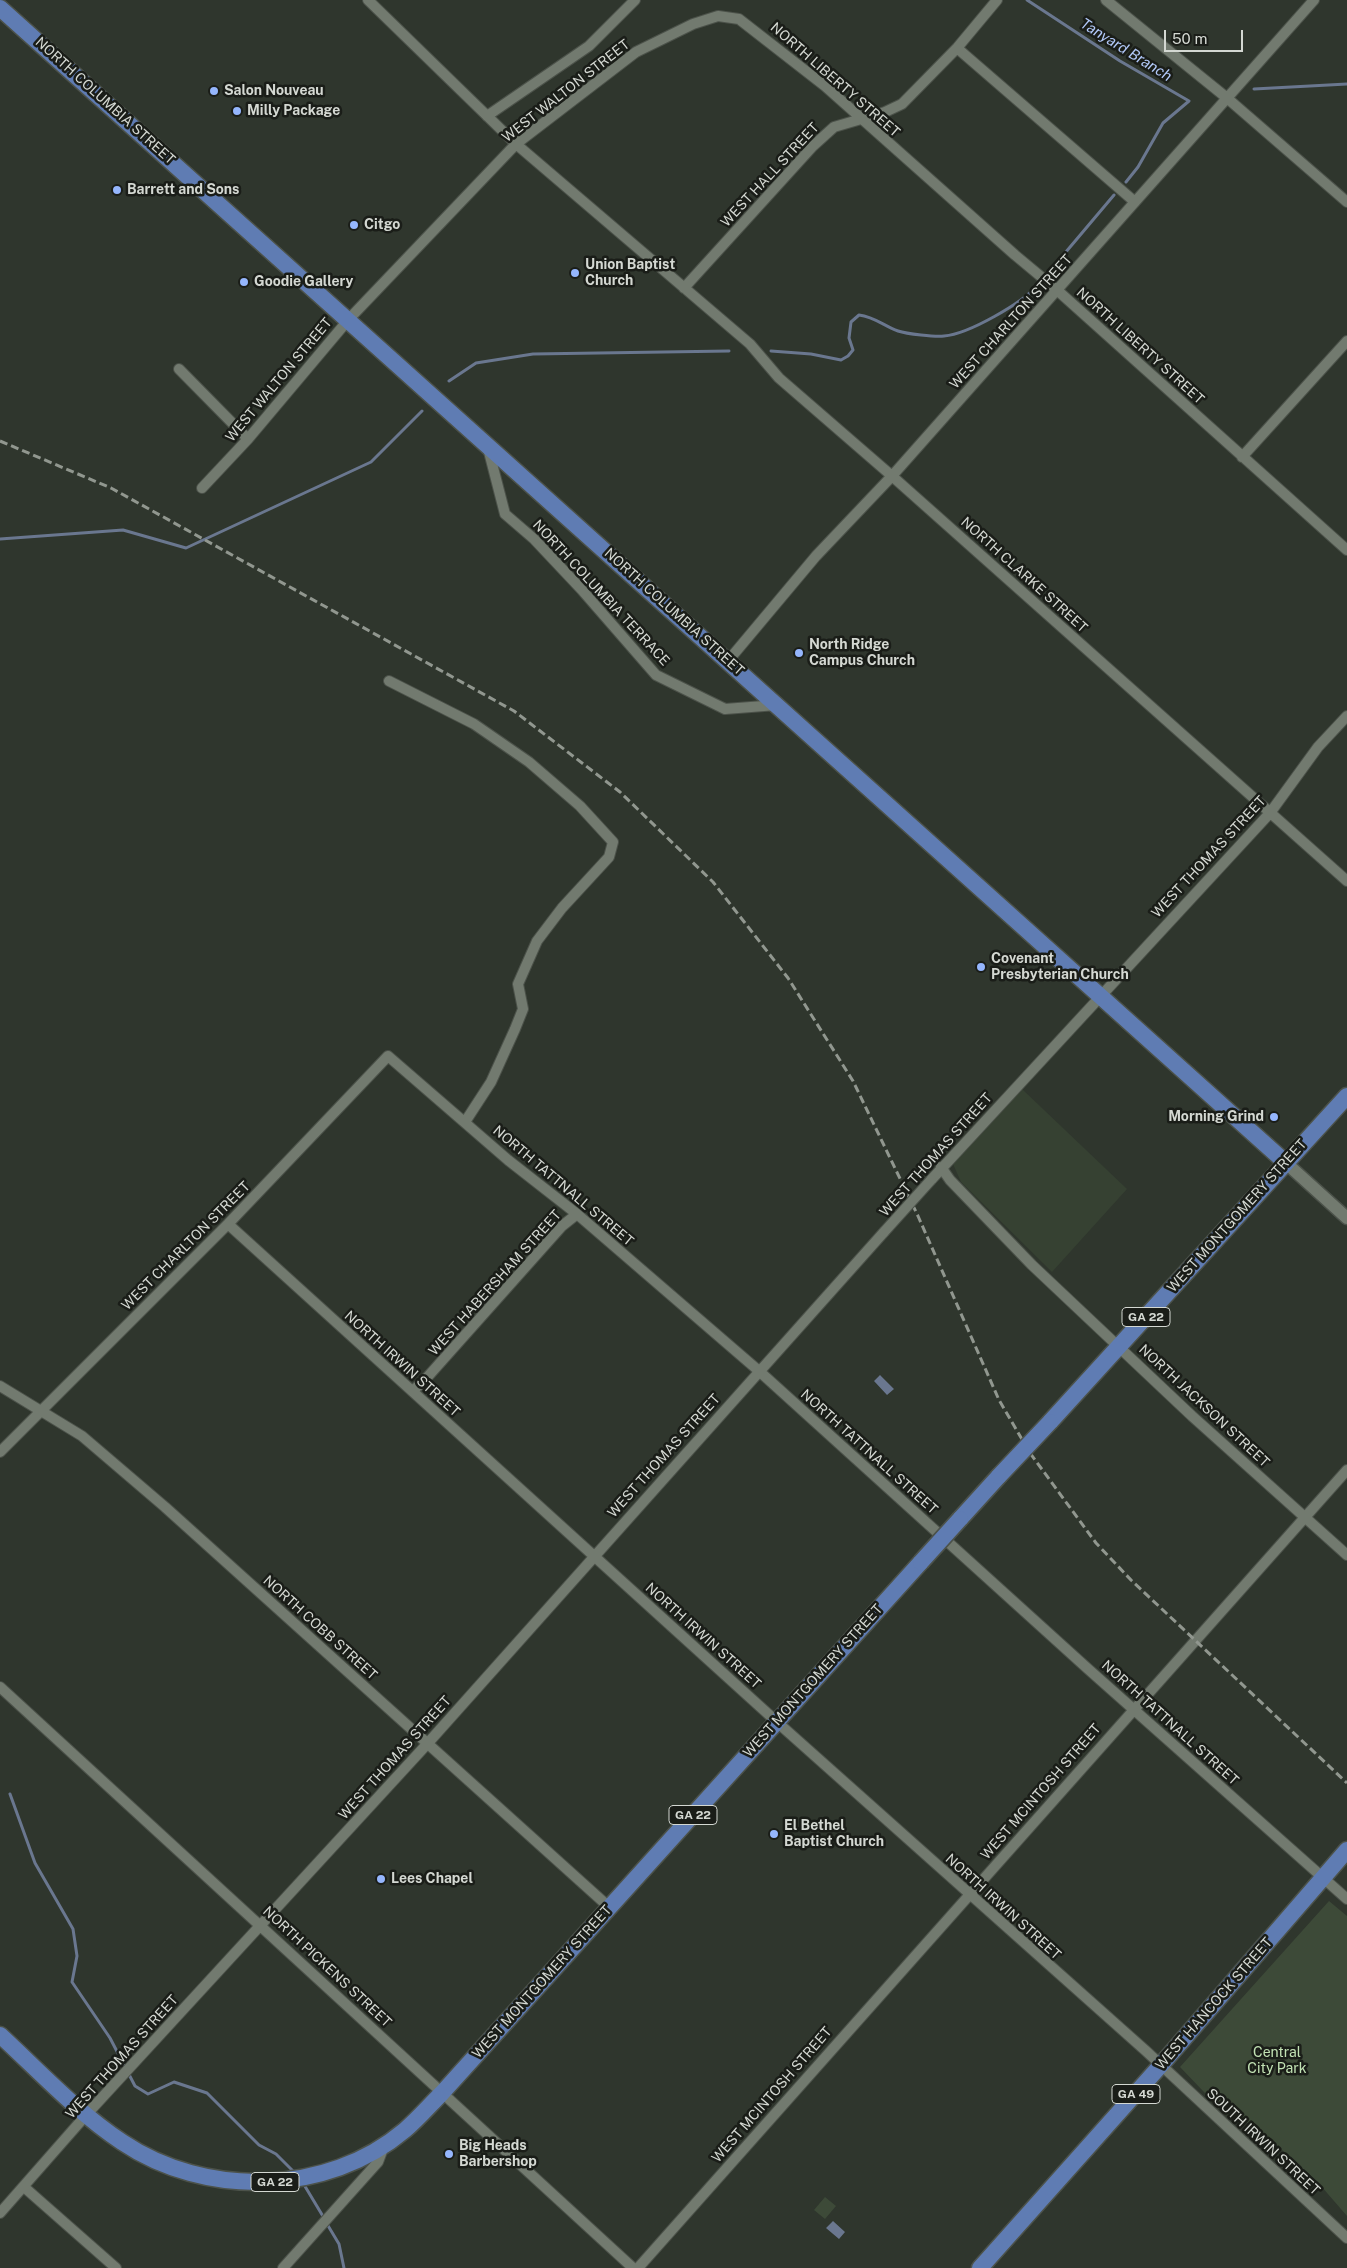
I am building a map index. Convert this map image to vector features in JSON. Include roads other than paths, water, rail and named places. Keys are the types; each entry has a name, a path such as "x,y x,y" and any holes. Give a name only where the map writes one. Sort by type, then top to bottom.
{"main road":[{"name":"NORTH COLUMBIA STREET","path":"0,8 349,319 1285,1162"},
{"name":"WEST MONTGOMERY STREET","path":"385,2144 405,2130 442,2093 960,1518 1120,1346 1285,1162 1347,1096"},
{"name":"WEST HANCOCK STREET","path":"980,2268 1161,2065 1347,1850"},
{"name":"GA 22","path":"0,2035 87,2114 123,2143 160,2163 199,2176 237,2182 283,2181 317,2175 348,2164 385,2144"}],"street":[{"path":"368,0 516,144"},
{"name":"WEST WALTON STREET","path":"486,116 589,46 635,0"},
{"name":"WEST HALL STREET","path":"684,288 813,146 834,127 859,118 885,112 902,104 957,48 997,0"},
{"path":"1106,0 1227,98 1347,202"},
{"name":"WEST CHARLTON STREET","path":"728,661 816,556 892,476 1314,0"},
{"name":"WEST WALTON STREET","path":"202,488 248,439 349,319 516,144 636,52 693,24 718,16 739,18 754,29"},
{"name":"NORTH LIBERTY STREET","path":"754,29 825,86 859,118 1058,290 1347,550"},
{"path":"957,48 1136,202"},
{"name":"NORTH CLARKE STREET","path":"516,144 750,344 779,378 892,476 1347,882"},
{"path":"1242,457 1347,341"},
{"path":"180,370 248,439"},
{"name":"NORTH COLUMBIA TERRACE","path":"488,444 505,514 548,554 656,675 725,709 777,706"},
{"path":"389,682 474,724 529,762 580,806 613,842 609,857 562,908 537,941 518,984 523,1009 516,1029 491,1082 465,1122"},
{"name":"WEST THOMAS STREET","path":"0,2213 87,2114 428,1743 941,1167 1270,813 1318,747 1347,716"},
{"name":"WEST CHARLTON STREET","path":"0,1452 228,1224 388,1056"},
{"name":"NORTH TATTNALL STREET","path":"388,1056 577,1214 759,1371 1134,1710 1347,1898"},
{"name":"NORTH COLUMBIA STREET","path":"1285,1162 1347,1218"},
{"name":"NORTH JACKSON STREET","path":"941,1167 950,1180 1032,1265 1192,1416 1306,1516 1347,1555"},
{"name":"WEST HABERSHAM STREET","path":"412,1392 424,1382 562,1226 577,1214"},
{"name":"NORTH IRWIN STREET","path":"228,1224 777,1722 1161,2065"},
{"name":"NORTH COBB STREET","path":"0,1386 82,1436 428,1743 609,1907"},
{"name":"WEST MCINTOSH STREET","path":"633,2268 969,1895 1347,1470"},
{"name":"NORTH PICKENS STREET","path":"0,1687 261,1924 633,2268"},
{"name":"SOUTH IRWIN STREET","path":"1161,2065 1347,2238"},
{"name":"WEST MONTGOMERY STREET","path":"283,2268 378,2162 385,2144"},
{"path":"24,2187 116,2268"}],"water":[{"path":"880,1375 894,1389 887,1395 874,1381"},
{"path":"833,2221 845,2232 839,2239 826,2228"}],"waterway":[{"name":"Tanyard Branch","path":"1027,0 1120,61 1189,101 1163,123 1138,167 1126,182"},
{"name":"Tanyard Branch","path":"1254,89 1347,84"},
{"path":"1049,272 1114,195"},
{"path":"771,351 811,354 841,360 853,350 849,338 851,322 859,315 902,332 934,336 955,334 981,324 1008,309 1038,285"},
{"path":"449,381 476,363 533,354 729,351"},
{"path":"0,539 123,530 186,548 371,462 422,411"},
{"path":"10,1794 35,1863 73,1929 77,1956 72,1982 110,2038 135,2086 148,2094 174,2082 207,2093 259,2145 276,2154 294,2172"},
{"path":"303,2183 324,2218"},
{"path":"327,2224 339,2244 344,2268"}],"railway":[{"path":"0,441 111,488 514,711 620,792 713,882 788,978 853,1081 918,1216 999,1400 1030,1453 1096,1543 1131,1580 1347,1783"}],"place":[{"name":"Salon Nouveau","path":"214,91"},
{"name":"Milly Package","path":"237,111"},
{"name":"Barrett and Sons","path":"117,190"},
{"name":"Citgo","path":"354,225"},
{"name":"Union Baptist Church","path":"575,273"},
{"name":"Goodie Gallery","path":"244,282"},
{"name":"North Ridge Campus Church","path":"799,653"},
{"name":"Covenant Presbyterian Church","path":"981,967"},
{"name":"Morning Grind","path":"1274,1117"},
{"name":"El Bethel Baptist Church","path":"774,1834"},
{"name":"Lees Chapel","path":"381,1879"},
{"name":"Big Heads Barbershop","path":"449,2154"}],"park label":[{"name":"Central City Park","path":"1277,2062"}]}
